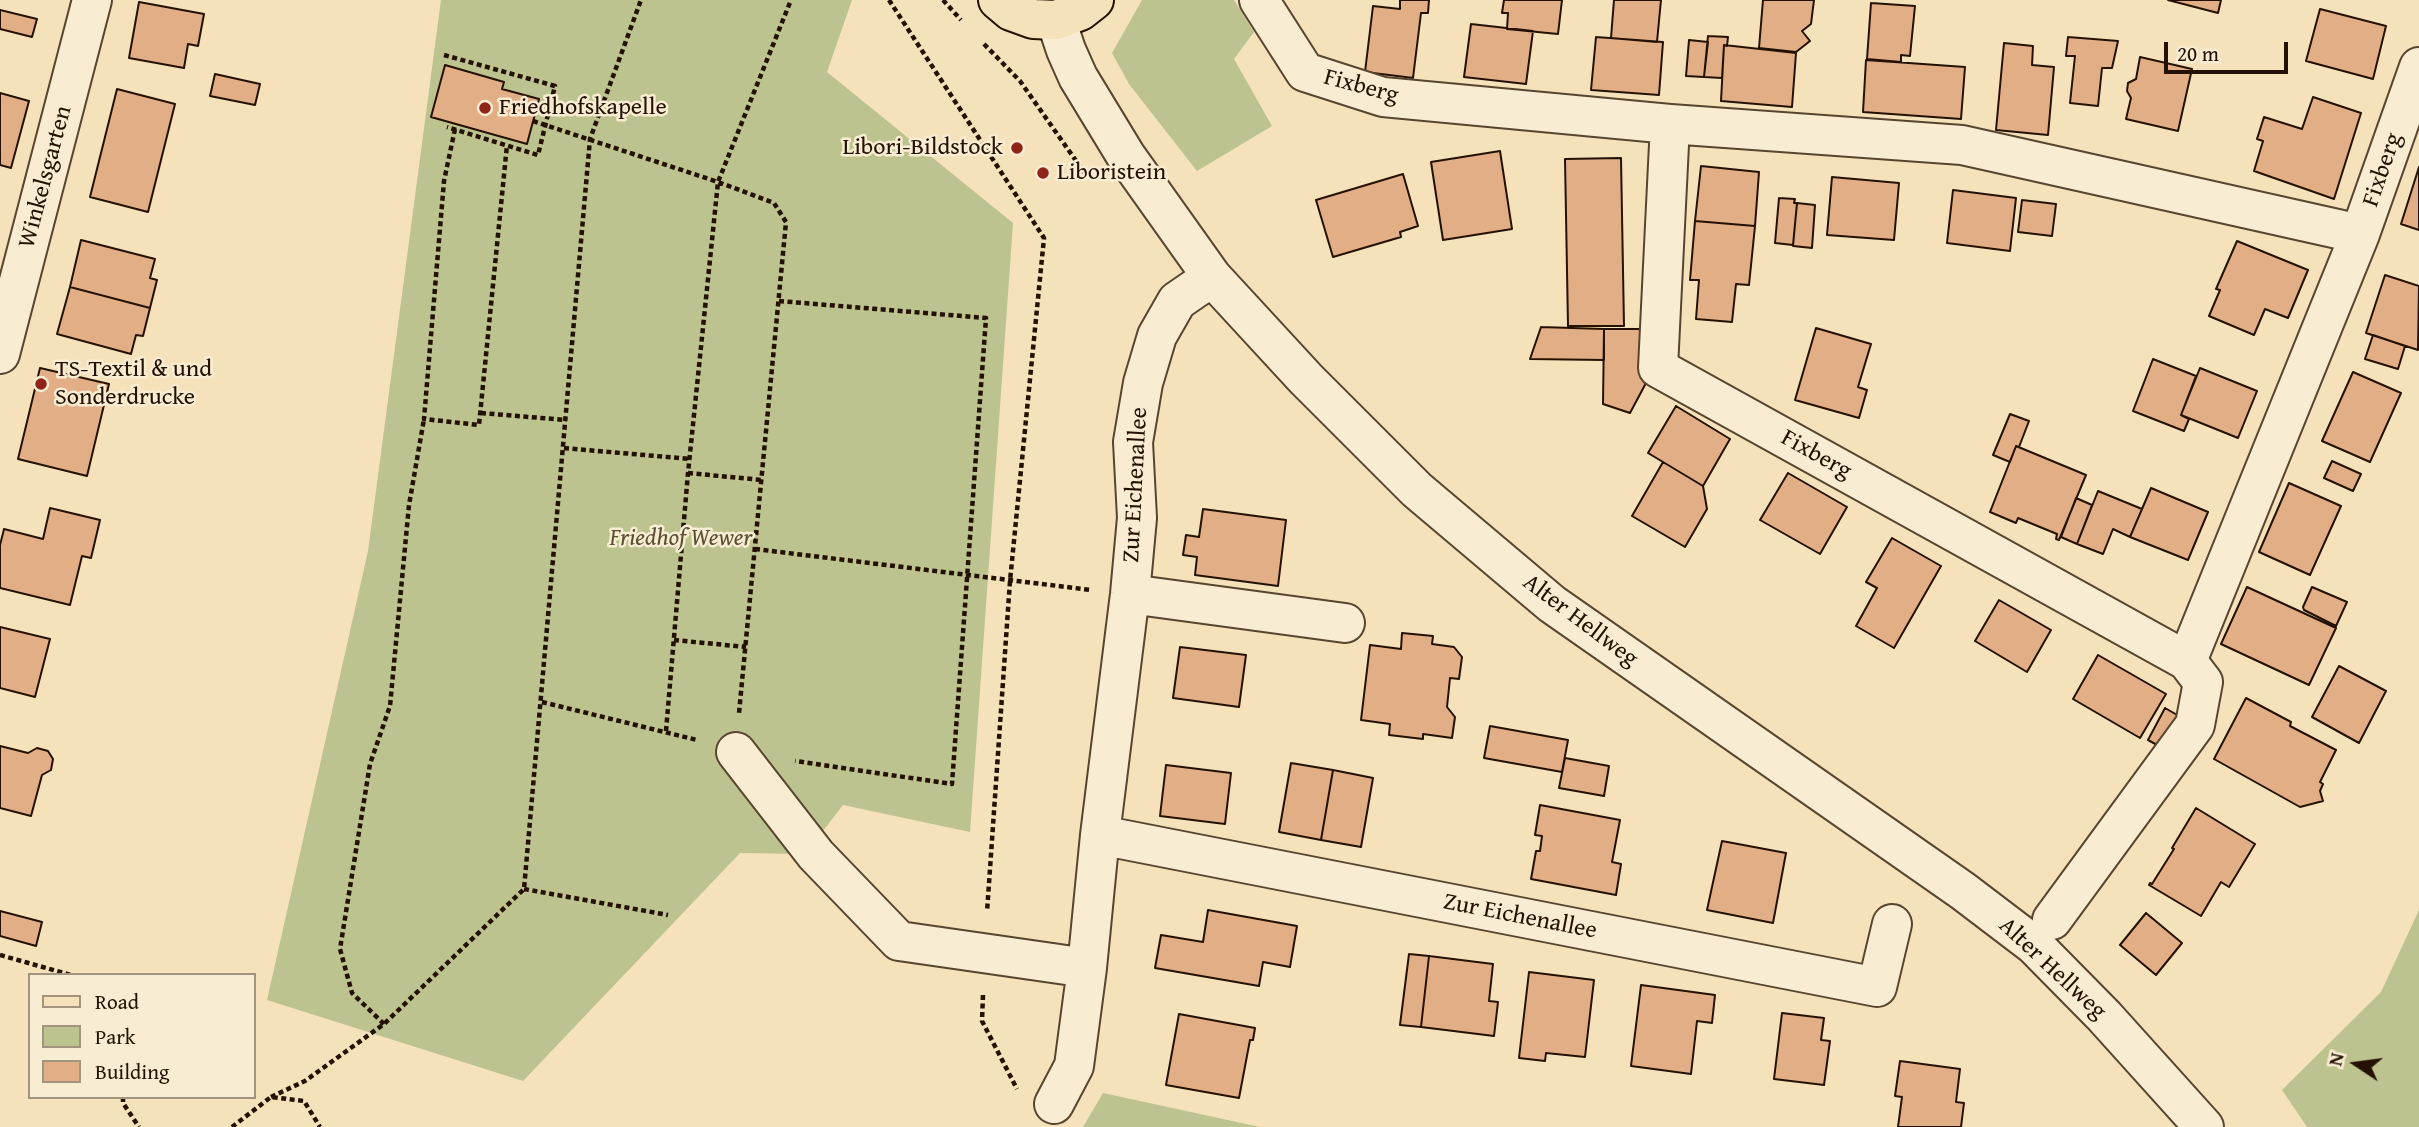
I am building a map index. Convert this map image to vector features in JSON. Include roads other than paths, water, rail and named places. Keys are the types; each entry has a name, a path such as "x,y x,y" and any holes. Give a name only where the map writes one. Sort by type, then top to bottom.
{"main road":[{"path":"998,0 1011,11 1033,19 1056,20 1080,11 1094,0"}],"street":[{"name":"Winkelsgarten","path":"0,354 92,0"},
{"name":"Fixberg","path":"1259,0 1305,72 1383,97 1670,124 1962,145 2360,233"},
{"name":"Alter Hellweg","path":"1056,20 1078,78 1126,156 1212,277 1306,379 1417,490 1552,604 1963,891 2034,946 2104,1016 2204,1127"},
{"name":"Fixberg","path":"1670,124 1658,368 2187,661 2360,233 2419,66"},
{"name":"Zur Eichenallee","path":"1054,1104 1074,1066 1087,968 1100,835 1130,594 1137,518 1133,442 1143,383 1157,336 1177,301 1212,277"},
{"name":"Zur Eichenallee","path":"1130,594 1346,622"},
{"path":"2052,920 2195,725 2203,682 2187,661"},
{"path":"736,752 816,855 899,941 1087,968"},
{"name":"Zur Eichenallee","path":"1100,835 1877,987 1892,924"}],"place":[{"name":"Friedhofskapelle","path":"485,108"},
{"name":"Libori-Bildstock","path":"1017,148"},
{"name":"Liboristein","path":"1043,173"},
{"name":"TS-Textil & und Sonderdrucke","path":"41,384"}],"park label":[{"name":"Friedhof Wewer","path":"681,539"}]}
